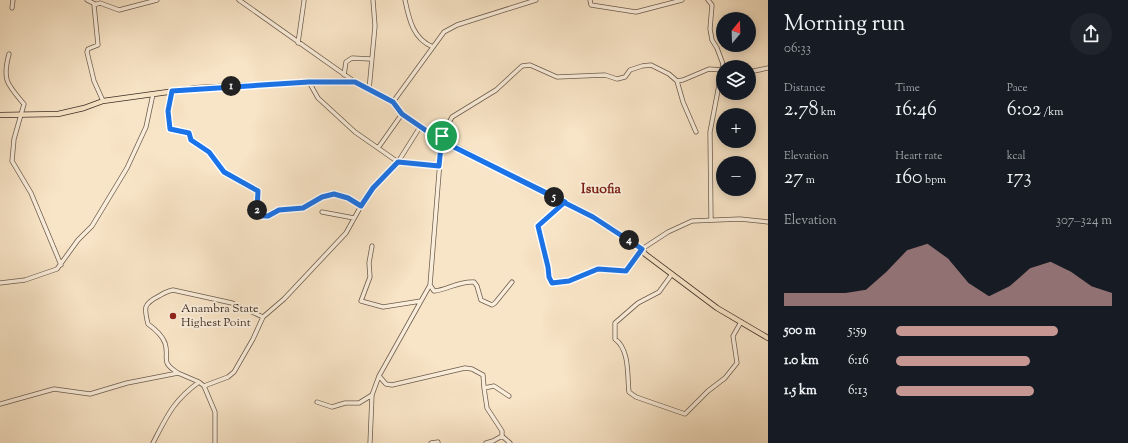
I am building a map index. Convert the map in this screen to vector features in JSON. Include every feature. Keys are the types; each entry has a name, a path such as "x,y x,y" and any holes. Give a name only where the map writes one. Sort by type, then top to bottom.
{"main road":[{"path":"0,114 20,115 70,112 103,101 172,91 309,82 355,82 393,102 402,114 434,136 442,136 452,146 565,202 605,224 642,249 645,254 718,308 768,338"}],"street":[{"path":"12,8 13,0"},
{"path":"87,0 95,4 100,3 119,10 157,0"},
{"path":"239,0 355,82"},
{"path":"369,90 375,26 373,0"},
{"path":"405,0 410,20 416,35 424,43 433,47"},
{"path":"393,102 444,32 448,29 536,0"},
{"path":"590,0 591,6 636,12 682,0"},
{"path":"708,0 712,5 710,30 712,40 722,60"},
{"path":"298,43 304,1"},
{"path":"95,4 93,9 97,25 98,45 88,49 87,52 94,81 103,101"},
{"path":"9,54 5,70 7,83 24,104 14,139 12,161 31,193 61,264"},
{"path":"344,75 346,62 352,58 371,59"},
{"path":"370,443 372,395 380,376 430,285 442,136 452,117 496,90 522,66 530,65 557,77 605,75 617,79 625,77 630,70 651,65 669,74 677,81 682,102 696,132"},
{"path":"756,71 768,68"},
{"path":"677,81 683,80 702,71 716,70"},
{"path":"309,82 318,98 355,132 398,162 439,166"},
{"path":"172,91 168,111 170,129 189,133 191,140 209,152 224,172 258,191 257,210 261,215 265,217 279,210 303,208 322,197 334,194 348,198 361,206"},
{"path":"0,283 25,280 57,269 78,240 92,226 140,143 146,127 153,94"},
{"path":"711,219 710,132 716,100"},
{"path":"378,148 402,114"},
{"path":"204,386 228,377 234,372 253,339 263,317 284,299 346,233 373,188 398,162 420,127"},
{"path":"565,202 538,226 549,277 552,283 569,281 598,269 626,271 642,249 668,232 692,220 749,220 768,222"},
{"path":"322,212 354,218"},
{"path":"372,246 370,277 361,301 384,307 421,301"},
{"path":"672,274 659,292 632,307 615,323 616,339 621,343 625,352 629,392 636,397 685,414 708,391 725,378 737,363 733,336 741,322"},
{"path":"430,285 434,291 440,291 453,285 474,282 477,286 481,300 492,305 512,282"},
{"path":"215,443 215,412 204,386 170,368 166,360 166,344 157,331 148,324 146,307 148,301 167,291 174,290 232,303 263,317"},
{"path":"380,376 386,384 392,385 423,376 444,374 465,368 472,369 483,374 487,408 502,431 502,436 510,443"},
{"path":"0,404 54,389 90,394 127,383 178,373"},
{"path":"153,443 181,395 199,382"},
{"path":"484,388 494,386 509,396"},
{"path":"317,402 332,407 359,403 372,395"},
{"path":"486,443 494,441 502,436"},
{"path":"431,443 438,442"}],"place":[{"name":"Anambra State Highest Point","path":"173,316"}],"district":[{"name":"Isuofia","path":"601,190"}],"route":[{"path":"442,136 434,136 402,114 393,102 355,82 309,82 197,88 172,91 168,111 171,130 187,131 190,135 190,139 209,152 224,172 258,191 257,210 259,214 265,217 279,210 303,208 328,194 348,198 361,206 373,188 398,162 439,166 442,136 452,146 527,184 565,202 593,217 642,249 626,271 622,272 612,269 598,269 569,281 559,284 552,283 549,277 538,226 565,202 452,146 442,136"}]}
